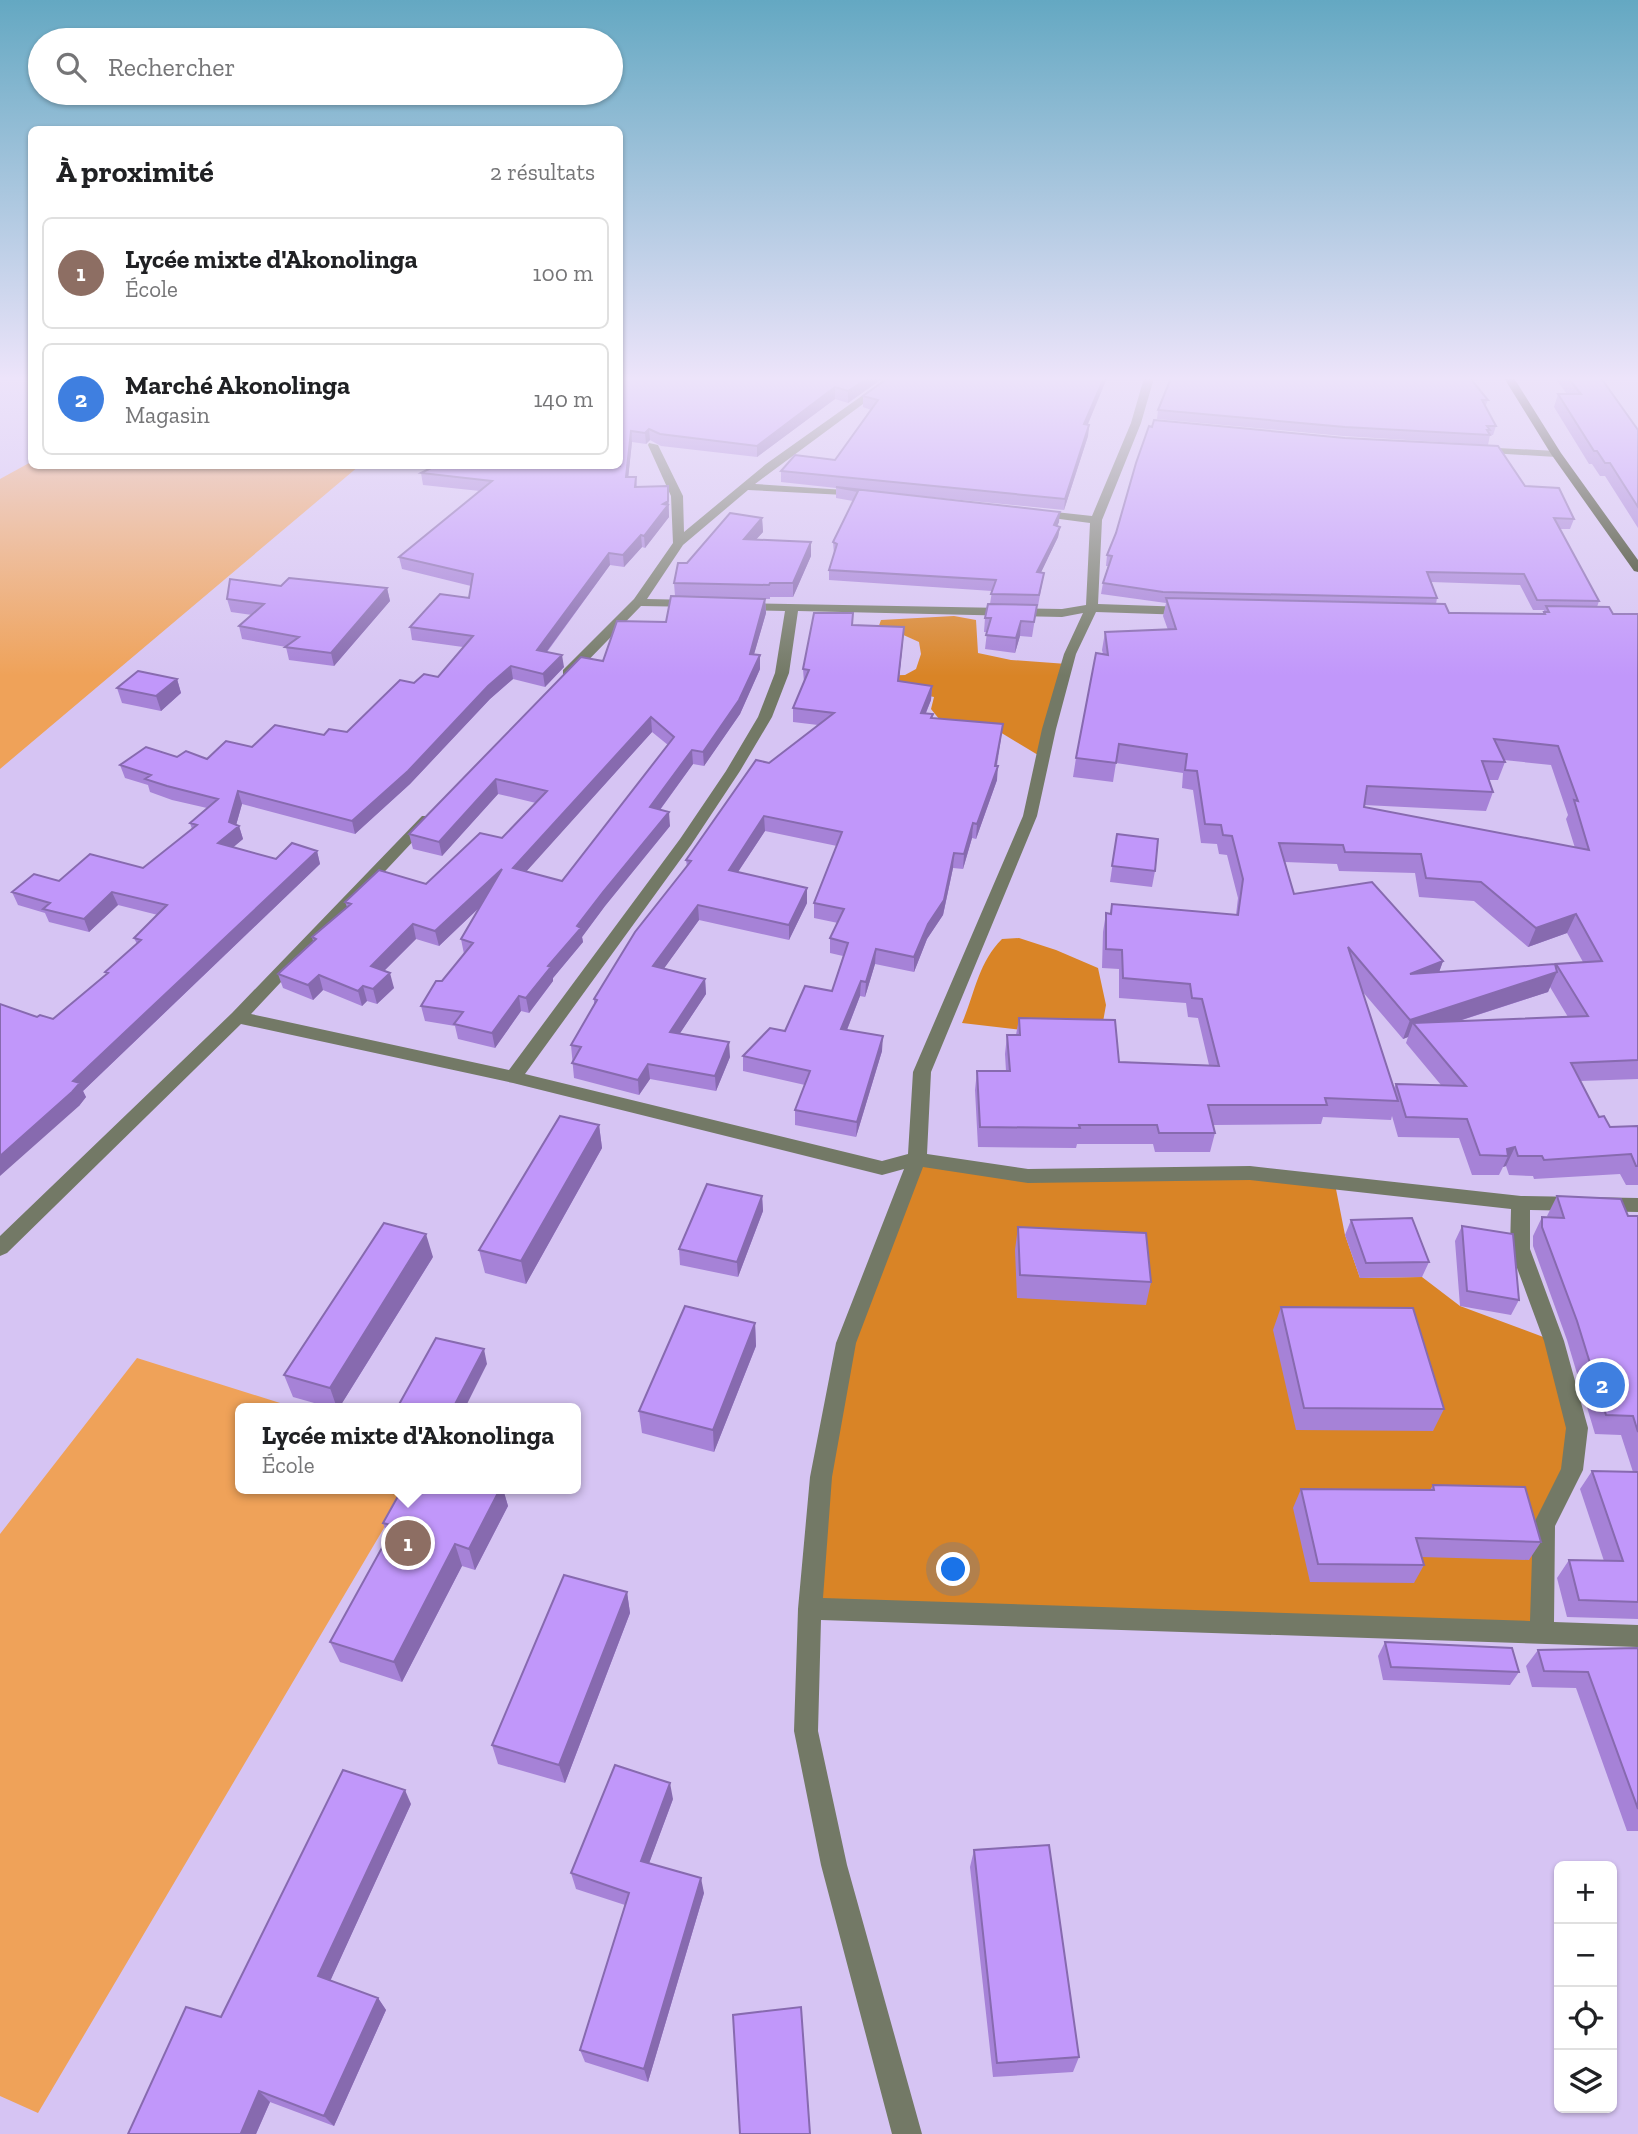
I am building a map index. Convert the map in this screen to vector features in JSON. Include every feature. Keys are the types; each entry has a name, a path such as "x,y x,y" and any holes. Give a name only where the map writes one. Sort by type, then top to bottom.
{"main road":[{"path":"1573,478 1638,568"}],"street":[{"path":"668,478 677,496 679,543"},
{"path":"558,684 638,602 679,543 758,478"},
{"path":"907,2134 834,1864 806,1731 810,1609 821,1477 846,1343 917,1159 922,1072 1030,816 1048,729 1070,654 1092,608 1096,520 1116,478"},
{"path":"748,487 877,496"},
{"path":"1027,512 1096,520"},
{"path":"638,602 702,605"},
{"path":"728,606 1062,613 1092,608 1206,611"},
{"path":"513,1077 686,842 740,760 765,717 782,673 792,608"},
{"path":"0,1248 238,1017 435,810"},
{"path":"238,1017 513,1077 882,1168 917,1159 1028,1176 1250,1173 1521,1203 1638,1205"},
{"path":"1521,1203 1520,1248 1554,1341 1577,1428 1572,1470 1544,1525 1542,1633"},
{"path":"810,1609 1638,1636"}],"shaded area":[{"path":"3,478 345,478 0,769 0,479"},
{"path":"954,616 976,620 978,653 1011,660 1067,664 1043,758 995,729 944,725 931,709 934,697 870,684 872,676 905,675 916,669 921,654 919,642 899,633 877,631 881,620"},
{"path":"1019,938 1098,968 1106,1005 1101,1033 1067,1035 962,1023 987,958 1002,939"},
{"path":"917,1159 1028,1176 1250,1173 1335,1184 1345,1235 1360,1278 1422,1277 1460,1306 1554,1341 1577,1428 1544,1525 1542,1633 810,1609 846,1343"},
{"path":"137,1358 280,1403 235,1403 235,1494 404,1494 38,2113 0,2096 0,1534"}],"building":[{"path":"462,478 636,478 635,487 668,486 668,501 663,504 668,505 644,536 641,535 623,555 609,553 537,650 562,655 543,674 511,666 488,686 408,771 352,821 238,791 229,822 239,826 218,843 276,859 292,843 317,851 73,1081 80,1083 72,1092 0,1156 0,1004 37,1017 40,1015 53,1019 108,973 105,972 141,940 134,938 167,905 112,892 84,919 43,909 50,903 12,892 34,874 59,881 90,854 143,868 197,825 190,823 218,799 145,779 151,775 120,765 146,747 177,757 186,751 207,759 226,741 252,747 275,725 324,735 329,729 347,732 400,680 414,683 424,674 438,677 473,636 410,627 440,594 469,598 473,574 399,557 492,481"},
{"path":"848,478 1072,478 1065,499"},
{"path":"1132,478 1519,478 1525,486 1559,488 1574,519 1554,518 1599,601 1537,600 1524,574 1427,572 1437,598 1163,592 1103,583 1112,556 1107,555"},
{"path":"1619,478 1638,478 1638,507"},
{"path":"836,487 1060,512 1054,525 1060,527 1037,572 1044,573 1039,595 991,594 996,580 829,570 837,544 833,542 858,491"},
{"path":"730,513 762,518 744,539 811,542 793,583 674,583 678,563 687,563"},
{"path":"289,578 387,588 331,653 285,647 299,637 239,626 264,604 227,599 230,579 281,586"},
{"path":"671,596 765,599 750,654 760,655 739,700 703,752 692,750 650,807 669,812 577,926 581,928 548,966 551,967 526,998 519,996 492,1033 454,1024 463,1012 421,1006 436,981 442,981 473,943 461,939 502,869 435,931 413,924 371,966 390,973 373,989 363,986 358,991 319,975 308,985 278,974 316,939 312,937 351,904 345,902 379,870 426,884 480,833 502,838 547,791 496,779 439,842 409,834 581,657 603,661 617,621 666,622","holes":["651,717 674,737 562,881 513,868"]},
{"path":"1166,598 1445,604 1449,613 1545,614 1544,612 1549,612 1546,606 1609,607 1613,614 1638,614 1638,1060 1571,1063 1599,1117 1604,1116 1610,1127 1638,1126 1638,1166 1631,1154 1544,1160 1542,1156 1518,1156 1515,1147 1507,1149 1508,1156 1480,1155 1467,1119 1406,1117 1396,1084 1466,1086 1413,1023 1588,1016 1556,964 1602,961 1576,914 1536,928 1481,882 1426,878 1421,854 1345,852 1343,845 1279,843 1294,894 1372,882 1443,961 1410,974 1555,964 1557,972 1410,1020 1348,947 1398,1101 1325,1098 1327,1105 1208,1105 1215,1133 1159,1133 1157,1125 1079,1125 1080,1128 980,1127 977,1071 1010,1071 1007,1035 1020,1035 1019,1018 1115,1020 1119,1062 1219,1066 1202,999 1192,998 1190,984 1123,978 1122,950 1106,949 1106,913 1111,914 1112,904 1238,915 1243,879 1232,836 1223,835 1221,825 1205,824 1197,771 1185,770 1187,754 1119,744 1116,763 1076,758 1096,653 1108,655 1105,632 1176,629","holes":["1494,739 1558,746 1578,801 1574,800 1589,850 1364,807 1367,786 1493,792 1482,761 1505,762"]},
{"path":"988,604 1037,605 1034,622 1021,621 1016,638 986,635 991,618 985,618"},
{"path":"814,613 853,613 852,625 904,627 898,681 932,686 921,713 933,714 931,718 1003,724 995,766 998,766 977,824 973,823 964,854 954,853 944,900 928,924 914,957 876,949 866,982 861,981 841,1029 883,1036 857,1122 795,1110 810,1071 743,1056 770,1028 785,1031 805,986 832,991 848,943 830,938 844,909 814,903 842,832 764,816 729,870 807,888 789,925 698,905 653,966 705,979 670,1032 729,1042 715,1076 648,1064 638,1080 572,1063 581,1047 571,1045 597,1000 594,999 635,932 691,861 686,860 756,760 769,763 834,713 793,708 809,670 803,669"},
{"path":"138,671 177,679 156,696 117,688"},
{"path":"1117,834 1158,839 1155,871 1112,866"},
{"path":"560,1116 599,1125 521,1261 479,1250"},
{"path":"707,1184 762,1196 737,1262 679,1249"},
{"path":"1557,1196 1621,1199 1628,1216 1638,1216 1638,1432 1633,1416 1606,1415 1577,1321 1542,1227 1542,1217 1564,1218"},
{"path":"1412,1218 1429,1262 1366,1263 1351,1220"},
{"path":"384,1223 426,1234 330,1388 284,1375"},
{"path":"1462,1226 1513,1234 1519,1300 1467,1291"},
{"path":"1018,1227 1146,1233 1151,1282 1020,1275"},
{"path":"685,1306 755,1323 713,1430 639,1411"},
{"path":"1281,1307 1413,1308 1444,1409 1304,1408"},
{"path":"436,1338 484,1349 456,1403 400,1403"},
{"path":"1592,1471 1638,1472 1638,1602 1579,1600 1569,1560 1623,1561"},
{"path":"1433,1485 1525,1487 1541,1542 1416,1538 1424,1565 1318,1564 1301,1489 1434,1490"},
{"path":"399,1494 497,1494 469,1549 455,1544 394,1662 330,1642 394,1526 383,1523"},
{"path":"564,1575 627,1592 559,1765 492,1745"},
{"path":"1385,1642 1512,1648 1519,1672 1391,1667"},
{"path":"1638,1648 1638,1809 1588,1672 1544,1671 1538,1650"},
{"path":"615,1765 670,1783 641,1861 701,1878 644,2069 580,2050 629,1893 571,1873"},
{"path":"343,1770 405,1790 318,1976 378,1998 324,2116 259,2091 241,2133 245,2134 128,2134 186,2007 221,2017"},
{"path":"1049,1845 1079,2057 997,2063 974,1850"},
{"path":"801,2007 810,2134 740,2134 733,2015"}],"place":[{"name":"Marché Akonolinga","path":"1602,1385"},
{"name":"Lycée mixte d'Akonolinga","path":"408,1543"}]}
